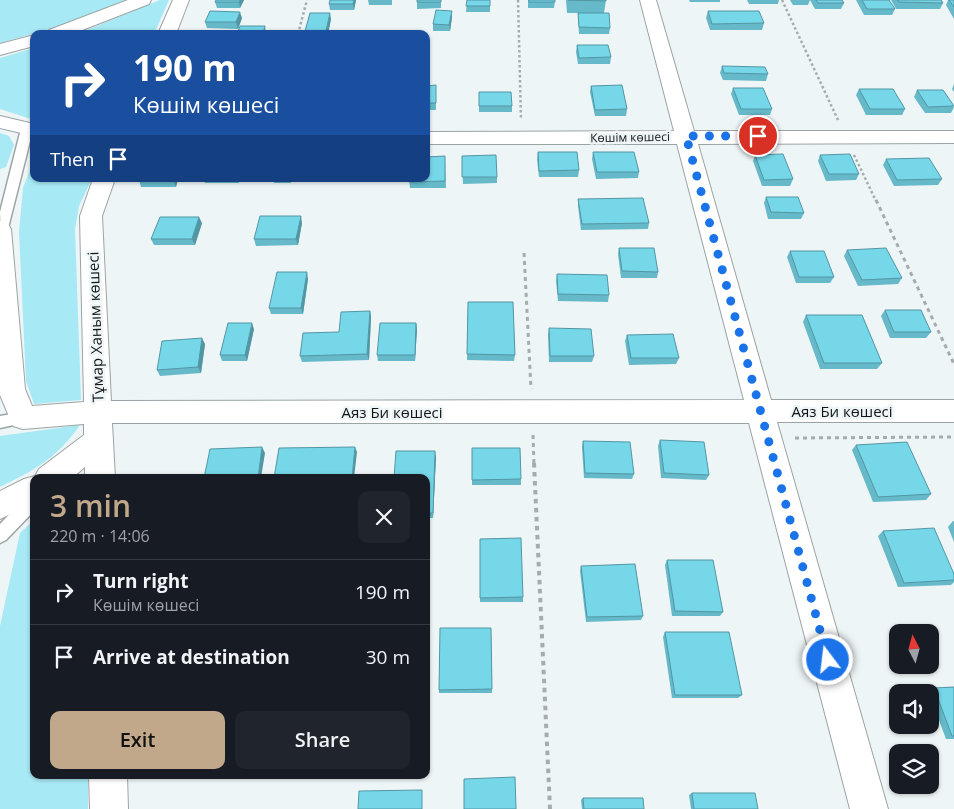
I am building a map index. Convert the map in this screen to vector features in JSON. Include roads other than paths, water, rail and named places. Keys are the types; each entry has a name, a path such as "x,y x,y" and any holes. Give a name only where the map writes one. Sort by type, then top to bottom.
{"street":[{"path":"65,30 143,0"},
{"path":"169,30 181,0"},
{"path":"648,0 869,809"},
{"path":"0,50 30,41"},
{"path":"0,122 30,130"},
{"name":"Көшім көшесі","path":"430,138 686,136 954,137"},
{"name":"Тұмар Ханым көшесі","path":"100,474 90,216 103,182"},
{"name":"Аяз Би көшесі","path":"1,230 11,389 11,420 98,412 954,411"},
{"path":"57,473 99,440"},
{"path":"0,507 30,490"},
{"path":"108,779 109,809"}],"lane":[{"path":"1,230 30,133"},
{"path":"0,535 30,504"}]}
